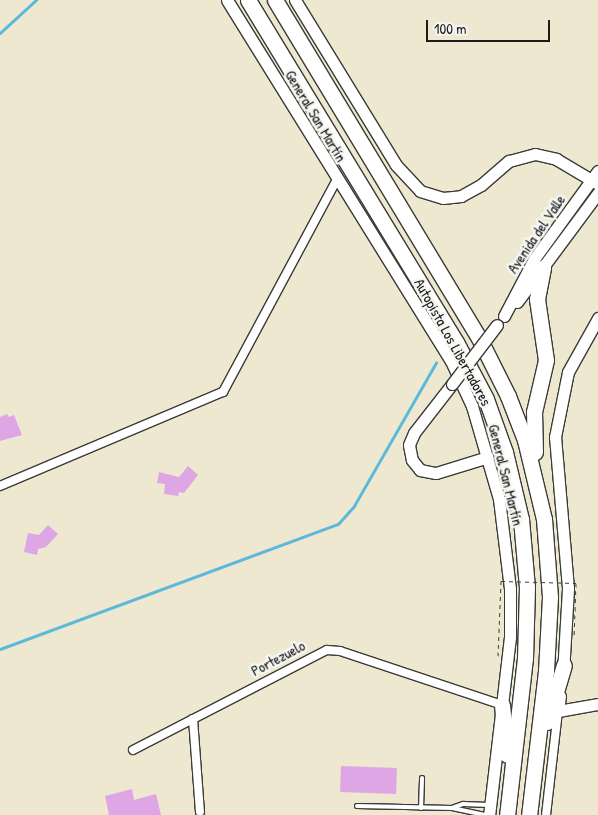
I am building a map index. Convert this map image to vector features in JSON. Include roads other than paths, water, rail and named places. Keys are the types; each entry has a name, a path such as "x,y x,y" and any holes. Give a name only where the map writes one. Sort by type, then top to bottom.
{"highway":[{"name":"Autopista Los Libertadores","path":"248,0 452,334 486,399 506,452 521,519 528,587 525,658 507,815"},
{"name":"Autopista Los Libertadores","path":"275,0 488,355 517,418 540,499 548,549 550,606 536,762 529,815"},
{"path":"540,499 533,424 546,360 536,299 543,268"},
{"path":"536,762 564,665"},
{"path":"502,705 509,794"}],"street":[{"name":"General San Martín","path":"228,0 457,372 488,457 499,499 509,568 510,637 489,812"},
{"path":"295,0 396,165 420,191 443,198 461,196 481,185 509,161 535,154 556,159 596,178"},
{"name":"Avenida del Valle","path":"500,321 534,259 596,178"},
{"path":"0,486 223,392 337,179"},
{"name":"Avenida del Valle","path":"488,457 436,473 420,470 412,460 409,445 414,433 543,268 598,193"},
{"path":"546,815 564,665 567,580 555,438 568,372 598,318"},
{"name":"Portezuelo","path":"133,750 327,650 340,651 502,705"},
{"path":"558,711 598,704"},
{"path":"193,719 200,812"}],"lane":[{"path":"421,808 422,778"},
{"path":"452,808 463,804 489,812"},
{"path":"357,806 452,808 489,812"}],"waterway":[{"path":"0,33 36,0"},
{"path":"0,649 338,524 354,506 436,363"}]}
